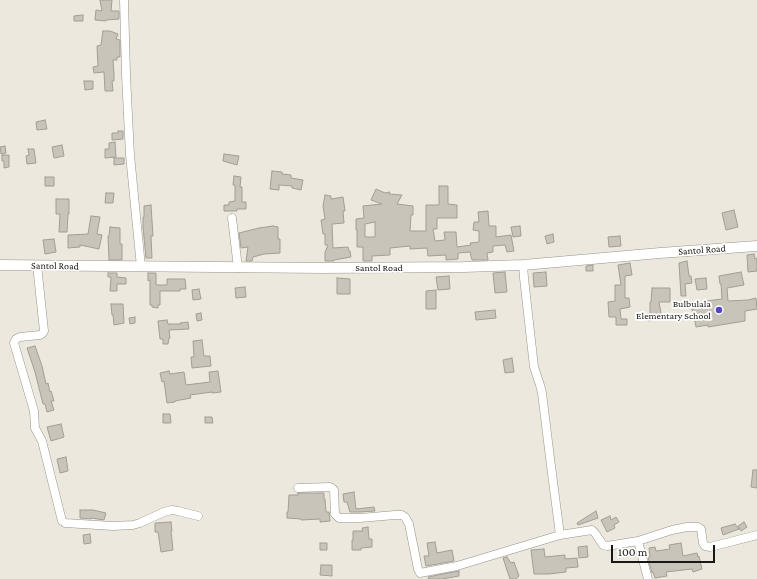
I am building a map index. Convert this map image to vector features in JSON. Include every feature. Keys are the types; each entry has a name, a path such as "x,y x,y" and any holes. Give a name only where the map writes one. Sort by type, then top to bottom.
{"main road":[{"name":"Santol Road","path":"0,265 238,268 457,268 523,265 757,246"}],"street":[{"path":"124,0 130,155 140,267"},
{"path":"232,218 238,268"},
{"path":"523,265 534,367 542,392 560,535"},
{"path":"37,266 44,331 40,335 18,338 14,343 34,411 35,428 42,441 62,521 65,523 113,526 133,525 172,510 178,510 198,516"},
{"path":"298,488 332,488 334,490 335,514 336,517 339,518 395,515 402,515 405,517 409,524 420,576 560,535 592,530 603,544 607,546 638,541 667,531 687,527 700,528 703,543 705,546 710,547 757,535"},
{"path":"638,541 648,579"}],"building":[{"path":"100,0 112,0 111,11 119,11 119,19 106,21 95,20 96,10 102,11"},
{"path":"83,15 83,21 74,21 74,16"},
{"path":"103,31 110,31 118,34 116,39 120,40 120,57 117,57 117,60 113,60 113,91 105,91 104,72 94,73 93,67 98,66 97,46 101,45"},
{"path":"84,81 93,81 93,89 85,90"},
{"path":"45,120 47,129 37,130 36,122"},
{"path":"118,131 123,131 123,139 112,140 112,133 118,133"},
{"path":"115,142 116,157 105,158 105,149 109,149 109,143"},
{"path":"62,145 64,156 54,158 52,147"},
{"path":"5,146 6,153 1,154 0,147"},
{"path":"28,149 34,149 36,163 27,164 26,156 29,155"},
{"path":"224,154 239,156 237,165 223,161"},
{"path":"2,155 9,155 9,167 4,168"},
{"path":"114,158 124,158 124,164 114,165"},
{"path":"272,171 282,172 282,174 291,175 291,178 303,180 301,190 292,188 292,186 279,185 279,190 270,189"},
{"path":"234,176 241,177 240,187 242,187 242,202 246,202 246,209 224,211 224,205 229,205 229,202 235,201 235,185 233,185"},
{"path":"45,177 54,177 54,186 45,186"},
{"path":"439,186 448,186 448,204 457,205 457,218 437,218 437,229 433,229 435,241 445,240 444,232 456,232 457,247 479,242 479,231 473,230 474,222 479,222 478,212 488,211 489,226 496,226 496,237 511,235 514,251 507,252 505,245 493,246 493,252 487,253 488,260 472,260 470,252 458,253 458,259 446,260 446,255 428,256 427,248 410,249 410,246 390,248 390,255 372,256 372,261 363,261 363,247 357,247 356,219 364,218 363,206 382,204 371,200 376,189 385,193 390,192 389,194 402,195 397,204 413,206 410,231 426,231 426,205 439,205","holes":["375,222 375,237 365,237 365,224"]},
{"path":"106,193 114,193 113,203 105,203"},
{"path":"325,195 331,196 331,199 343,197 345,211 343,211 344,223 332,224 333,248 348,247 351,257 334,261 325,261 325,252 328,245 325,245 325,234 323,234 321,220 325,219 323,206"},
{"path":"56,199 69,199 67,232 59,232 60,214 56,214"},
{"path":"151,205 153,236 151,236 152,258 146,258 143,227 144,206"},
{"path":"734,210 738,227 726,230 722,213"},
{"path":"91,216 100,217 97,234 102,235 99,249 80,245 80,247 68,248 68,235 88,234"},
{"path":"273,226 278,227 280,253 264,254 253,257 252,261 246,261 248,247 241,248 239,233"},
{"path":"520,226 521,236 513,237 511,227"},
{"path":"110,227 120,228 122,260 109,260 108,236"},
{"path":"553,234 554,242 547,244 545,236"},
{"path":"620,236 621,246 609,247 608,237"},
{"path":"54,239 56,252 45,254 43,240"},
{"path":"754,254 755,259 757,258 757,271 748,272 747,255"},
{"path":"687,261 689,276 691,276 692,283 685,284 686,296 681,296 679,263"},
{"path":"630,263 632,275 625,276 625,298 629,298 630,307 620,309 621,319 627,319 627,325 616,325 616,317 609,317 608,302 615,301 615,285 621,285 618,265"},
{"path":"593,265 593,271 586,271 586,266"},
{"path":"505,272 507,292 495,293 493,273"},
{"path":"546,272 547,286 534,287 533,273"},
{"path":"741,272 744,285 727,288 728,301 756,298 757,309 745,311 745,321 708,327 708,325 696,327 692,309 707,306 706,301 722,299 719,276"},
{"path":"108,273 117,273 117,277 126,278 126,284 117,284 117,291 110,291 111,277 108,277"},
{"path":"148,273 156,273 156,285 167,285 167,279 185,279 186,289 180,289 180,291 160,291 160,305 158,305 158,308 152,307 152,305 150,305 150,280 148,281"},
{"path":"449,276 450,289 438,290 436,277"},
{"path":"337,278 350,279 350,294 337,294"},
{"path":"706,278 707,289 697,290 695,279"},
{"path":"245,287 246,297 236,298 235,288"},
{"path":"652,288 670,288 670,302 659,302 662,318 648,321 647,314 650,314"},
{"path":"199,289 201,299 193,300 192,290"},
{"path":"436,290 436,309 426,309 426,291"},
{"path":"111,304 123,304 124,323 114,325"},
{"path":"495,310 496,318 476,320 475,312"},
{"path":"201,313 202,320 197,321 196,314"},
{"path":"135,317 135,323 130,324 129,318"},
{"path":"167,320 168,324 181,324 180,323 188,322 189,329 169,330 170,338 168,344 163,344 163,339 160,339 158,321"},
{"path":"202,340 204,356 210,356 211,366 192,368 191,357 194,357 193,341"},
{"path":"35,346 46,384 48,383 54,401 51,401 54,410 47,412 45,404 43,404 27,348"},
{"path":"512,358 514,372 505,373 503,360"},
{"path":"169,371 170,374 184,372 186,385 210,382 209,372 218,371 221,392 190,395 191,398 167,403 164,381 162,382 160,373"},
{"path":"163,414 170,414 171,423 163,423"},
{"path":"205,417 212,417 213,423 205,423"},
{"path":"61,424 64,437 51,441 47,427"},
{"path":"66,457 68,471 60,473 57,459"},
{"path":"753,470 757,470 757,488 751,487"},
{"path":"354,492 356,509 374,507 375,511 350,512 347,502 344,502 343,494"},
{"path":"298,493 324,493 326,512 329,512 330,521 320,522 320,519 301,520 287,518 289,495 298,495"},
{"path":"80,510 93,510 106,513 104,520 80,518"},
{"path":"596,511 598,518 578,525 577,523"},
{"path":"610,516 611,520 616,517 619,522 614,525 615,528 607,532 601,520"},
{"path":"171,522 173,550 161,552 158,532 155,532 155,523"},
{"path":"744,522 747,527 741,531 738,526"},
{"path":"735,524 739,529 723,535 721,528"},
{"path":"368,527 369,539 372,539 372,547 361,548 361,550 352,550 353,531 363,531 362,528"},
{"path":"90,534 91,543 84,544 83,535"},
{"path":"435,542 437,553 452,550 454,561 426,566 424,556 429,556 427,543"},
{"path":"320,543 327,543 327,550 320,550"},
{"path":"681,543 683,556 697,553 702,569 693,572 692,569 666,572 667,576 655,578 653,572 652,573 648,557 650,557 649,548 655,547 656,551 670,549 669,545"},
{"path":"587,546 588,557 579,558 578,547"},
{"path":"544,549 545,557 565,555 565,559 577,558 578,567 566,568 566,572 534,574 531,550"},
{"path":"507,557 511,563 514,562 519,576 516,579 510,579 503,558"},
{"path":"321,565 332,565 332,576 320,575"},
{"path":"459,571 459,576 442,579 429,579 428,577"}],"place":[{"name":"Bulbulala Elementary School","path":"719,310"}]}
